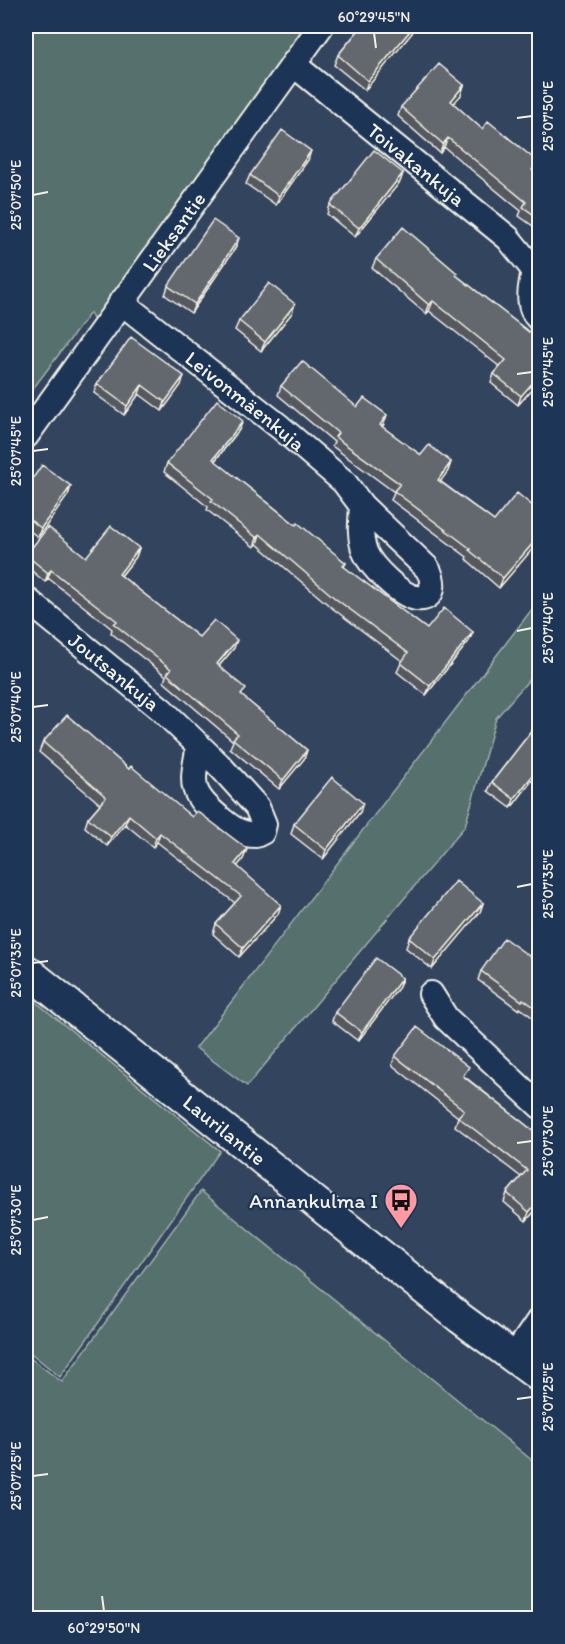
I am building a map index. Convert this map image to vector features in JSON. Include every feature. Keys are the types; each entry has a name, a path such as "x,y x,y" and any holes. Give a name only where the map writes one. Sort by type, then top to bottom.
{"street":[{"name":"Lieksantie","path":"26,436 321,26"},
{"name":"Toivakankuja","path":"293,64 508,238 537,271 530,302 535,316 540,320"},
{"name":"Leivonmäenkuja","path":"121,302 280,427 344,482 362,506"},
{"name":"Joutsankuja","path":"26,599 153,702 199,746"},
{"name":"Laurilantie","path":"26,970 460,1318 540,1377"},
{"path":"430,994 446,1018 540,1106"},
{"path":"514,1357 540,1319"}],"green space":[{"path":"26,26 310,26 94,321 90,313 26,398"},
{"path":"539,600 539,668 496,718 465,826 247,1086 196,1048"},
{"path":"26,994 220,1151 60,1377 26,1349"},
{"path":"201,1191 539,1466 539,1618 26,1618 26,1355 62,1382"}],"building":[{"path":"362,26 414,26 368,81 338,55"},
{"path":"439,64 464,85 451,101 482,129 488,121 538,162 532,170 540,175 540,219 523,207 526,202 448,138 443,144 401,107"},
{"path":"282,130 311,151 279,196 250,175"},
{"path":"374,150 403,173 359,228 330,205"},
{"path":"213,220 239,238 195,304 168,286"},
{"path":"403,227 457,273 456,275 529,332 530,330 540,338 540,382 536,379 521,396 494,374 506,360 433,301 429,305 376,259"},
{"path":"269,283 295,304 265,342 239,321"},
{"path":"131,337 184,376 165,402 142,385 127,406 97,384"},
{"path":"302,361 357,407 364,398 387,415 380,425 421,455 429,445 451,462 438,480 494,521 517,493 540,512 540,535 503,578 469,550 471,549 394,491 400,484 335,437 338,433 281,386"},
{"path":"217,400 243,421 213,459 296,525 298,523 346,563 343,566 427,629 444,608 473,632 430,686 401,663 408,653 336,599 260,534 257,538 167,463"},
{"path":"42,465 71,486 41,528 26,517 26,488"},
{"path":"111,526 139,548 119,574 199,637 214,620 237,640 217,664 246,689 241,695 307,750 283,780 233,739 238,734 167,674 171,669 114,624 117,621 51,570 48,573 26,555 48,527 86,557"},
{"path":"67,715 129,769 131,766 192,817 197,811 247,849 235,864 281,905 243,948 216,924 241,896 160,833 156,838 129,815 111,837 88,818 106,797 43,742"},
{"path":"540,720 540,766 514,799 492,782"},
{"path":"332,777 363,803 326,850 294,824"},
{"path":"456,881 483,903 435,960 409,938"},
{"path":"504,938 540,964 540,1011 523,999 522,1001 481,971"},
{"path":"376,958 402,978 362,1032 335,1012"},
{"path":"417,1027 469,1067 463,1076 540,1136 540,1199 529,1212 507,1193 527,1170 458,1117 464,1110 395,1056"}],"place":[{"name":"Annankulma I","path":"401,1229"}]}
